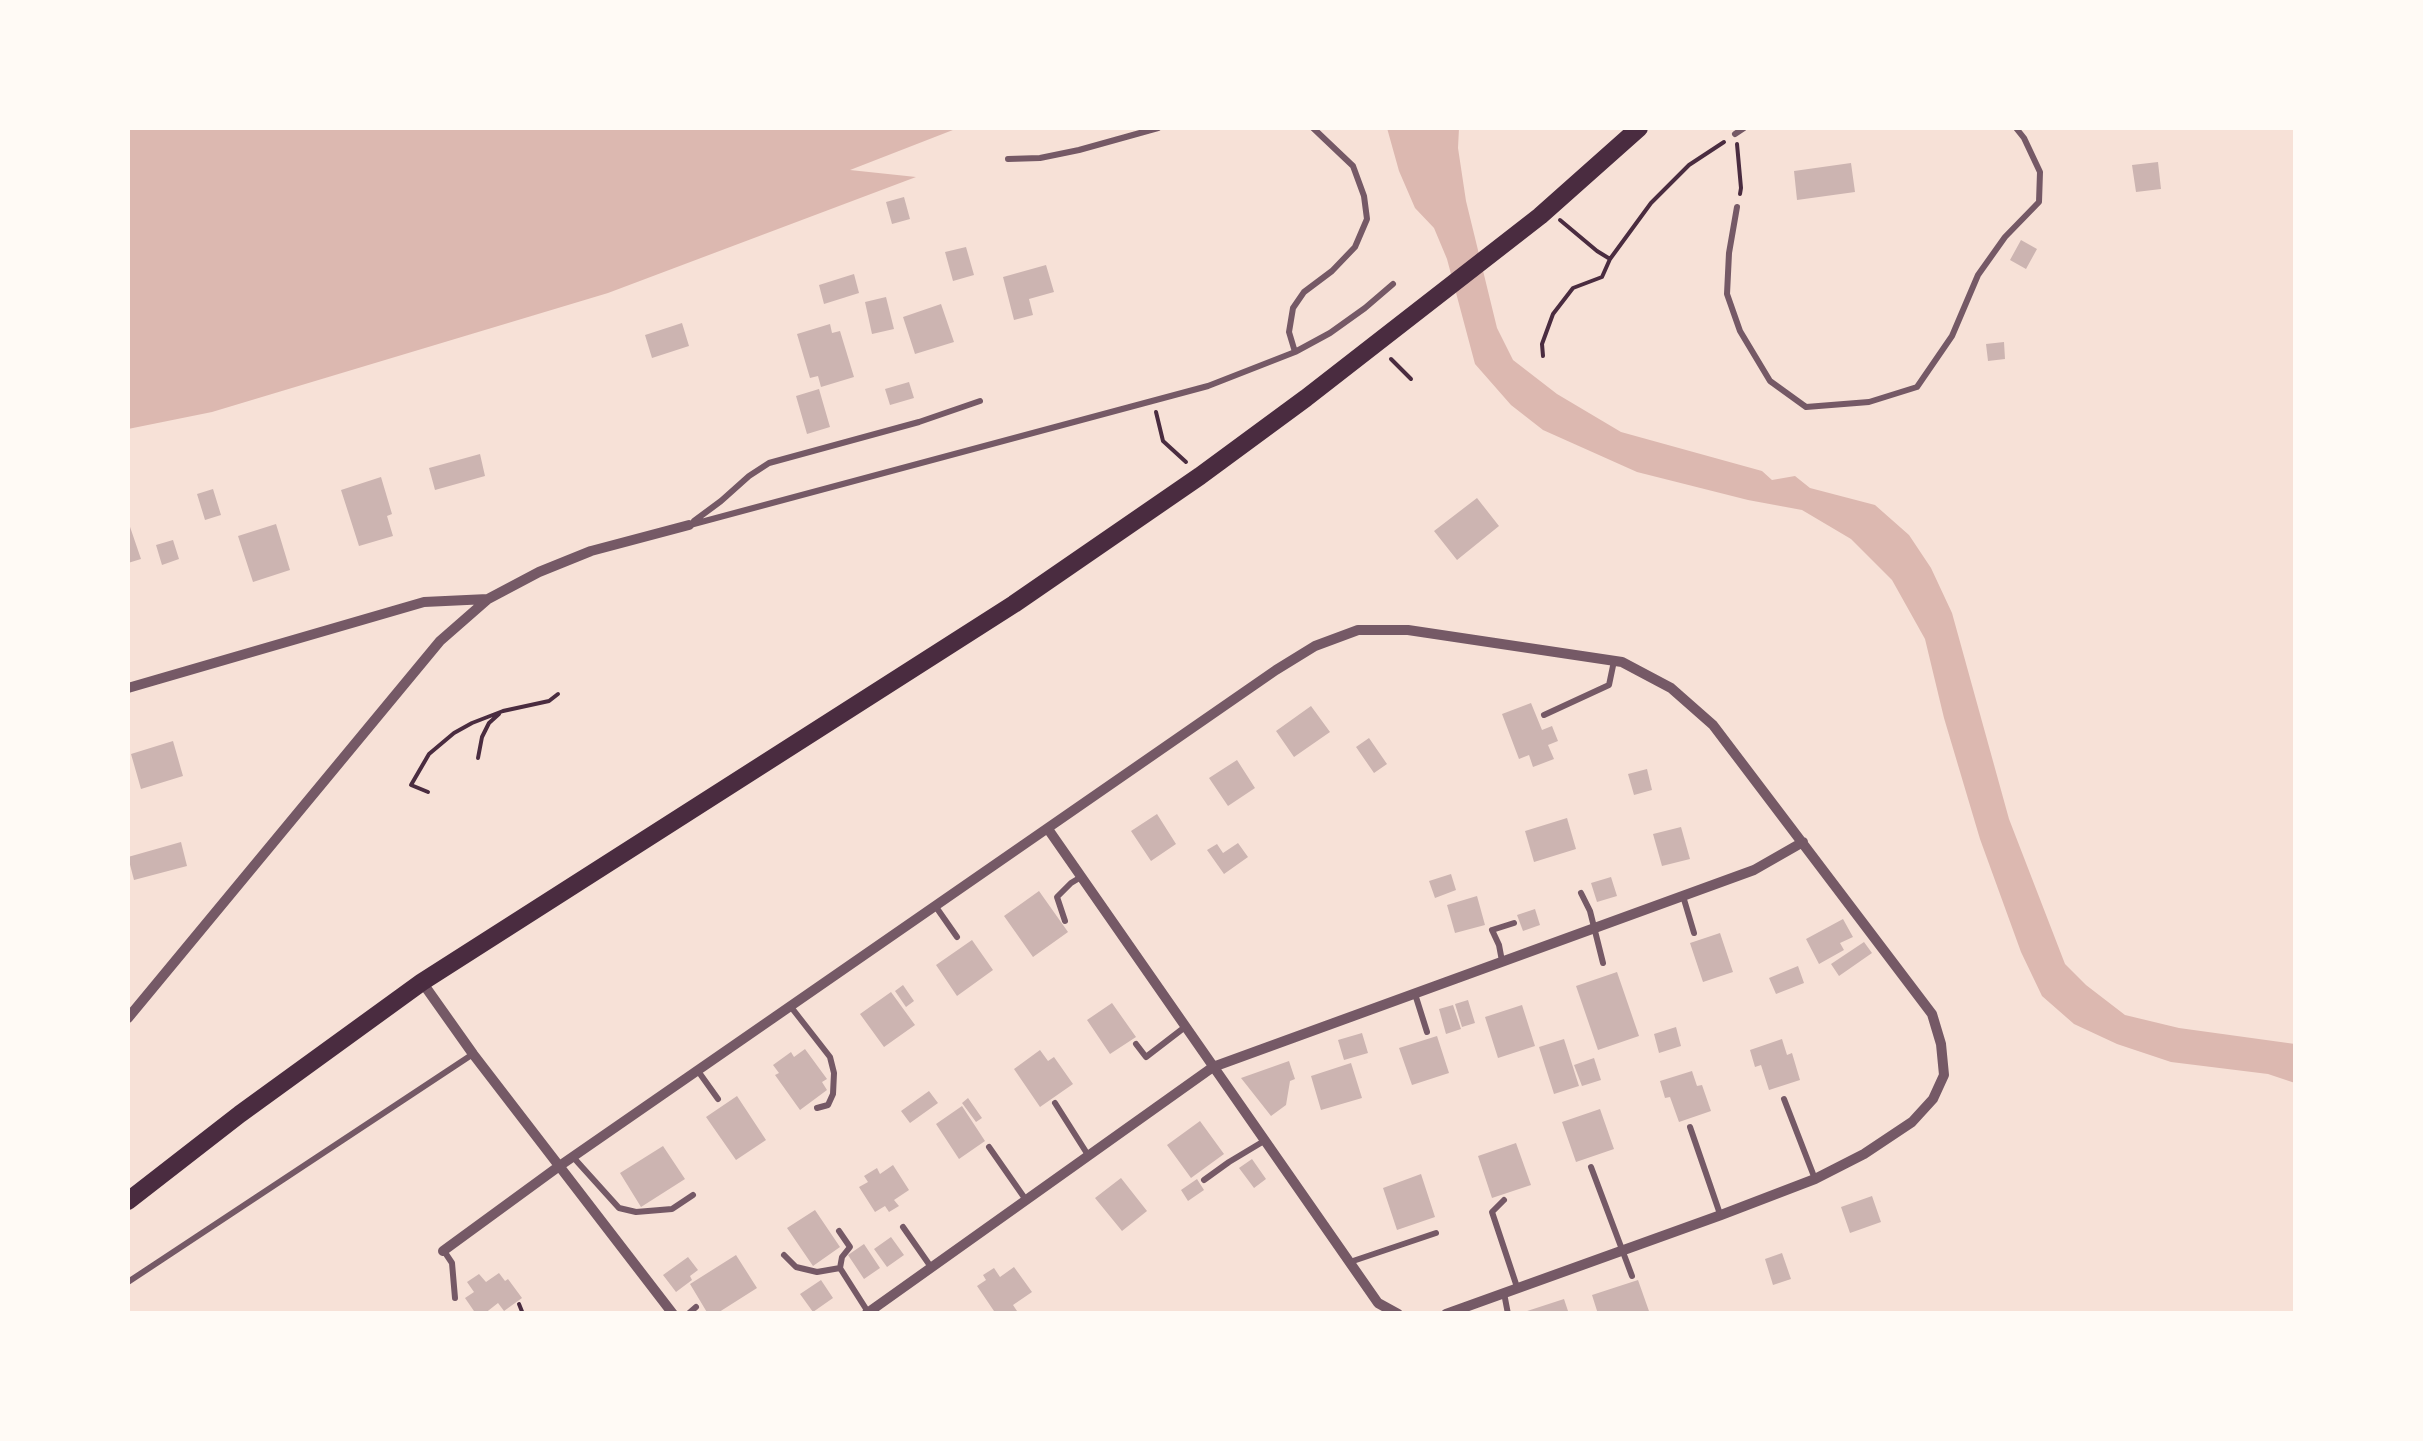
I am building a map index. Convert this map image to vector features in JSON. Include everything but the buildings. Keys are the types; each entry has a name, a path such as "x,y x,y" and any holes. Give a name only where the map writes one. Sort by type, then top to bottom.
{"main road":[{"path":"128,1201 422,982 1014,604 1200,476 1540,216 1639,128"}],"street":[{"path":"128,1018 440,642 488,599 591,551 688,525"},
{"path":"128,688 424,602 488,599"},
{"path":"444,1251 558,1167 1276,670 1315,646 1358,630 1408,630 1622,662 1671,688 1712,725 1932,1014 1941,1044 1944,1075 1934,1099 1912,1122 1864,1154 1815,1179 1446,1314"},
{"path":"1048,829 1378,1303 1398,1314"},
{"path":"867,1313 1213,1067 1754,870 1803,842"},
{"path":"422,982 558,1167 673,1314"}],"lane":[{"path":"1008,159 1040,158 1079,150 1158,128"},
{"path":"1295,352 1289,332 1293,308 1304,292 1355,247 1367,219 1353,166 1313,128"},
{"path":"1735,134 1744,128"},
{"path":"1737,207 1728,253 1727,294 1740,331 1770,381 1806,407 1868,402 1918,387 1952,336 1978,275 2005,237 2039,202 2040,172 2016,128"},
{"path":"688,525 1208,386 1295,352 1330,333 1393,284"},
{"path":"688,525 769,463 980,402"},
{"path":"1544,715 1609,684 1614,661"},
{"path":"1065,921 1057,897 1082,877"},
{"path":"1581,893 1590,911 1603,964"},
{"path":"1683,896 1694,933"},
{"path":"936,907 957,938"},
{"path":"1502,962 1492,930 1514,923"},
{"path":"1415,994 1427,1032"},
{"path":"791,1006 830,1057 834,1073 828,1105 816,1108"},
{"path":"1136,1044 1146,1057 1185,1027"},
{"path":"128,1282 473,1054"},
{"path":"698,1071 718,1100"},
{"path":"1784,1099 1815,1179"},
{"path":"1056,1103 1088,1155"},
{"path":"1690,1128 1720,1215"},
{"path":"1204,1180 1264,1141"},
{"path":"989,1147 1026,1200"},
{"path":"573,1157 619,1208 636,1212 672,1210 694,1196"},
{"path":"1591,1167 1632,1276"},
{"path":"1504,1200 1492,1212 1517,1287"},
{"path":"902,1227 931,1267"},
{"path":"838,1231 850,1247 840,1268 867,1313"},
{"path":"1349,1262 1436,1234"},
{"path":"444,1251 452,1264 456,1298"},
{"path":"784,1255 796,1267 817,1272 840,1268"},
{"path":"1504,1292 1508,1314"},
{"path":"688,1314 696,1306"}],"path":[{"path":"1543,356 1545,332 1573,288 1602,277 1610,259 1651,203 1688,165 1735,134 1741,188 1737,207"},
{"path":"1560,220 1610,259"},
{"path":"1391,360 1411,380"},
{"path":"1152,400 1164,441 1200,476"},
{"path":"428,792 411,785 429,754 454,733 472,722 503,711 535,706 558,694"},
{"path":"478,758 482,736 489,723 503,711"},
{"path":"519,1304 523,1314"}],"shaded area":[{"path":"128,128 958,128 850,170 916,177 608,293 212,412 128,429"},
{"path":"1387,128 1459,128 1466,201 1497,328 1513,360 1557,394 1621,432 1762,471 1772,480 1795,476 1810,488 1875,505 1909,535 1931,568 1952,613 2009,819 2065,964 2125,1015 2179,1028 2295,1044 2295,1083 2268,1074 2171,1062 2117,1044 2074,1024 2042,996 2021,952 1980,839 1925,639 1892,580 1851,539 1802,510 1637,472 1543,430 1511,405 1475,364 1447,259 1434,228 1415,208"}]}
